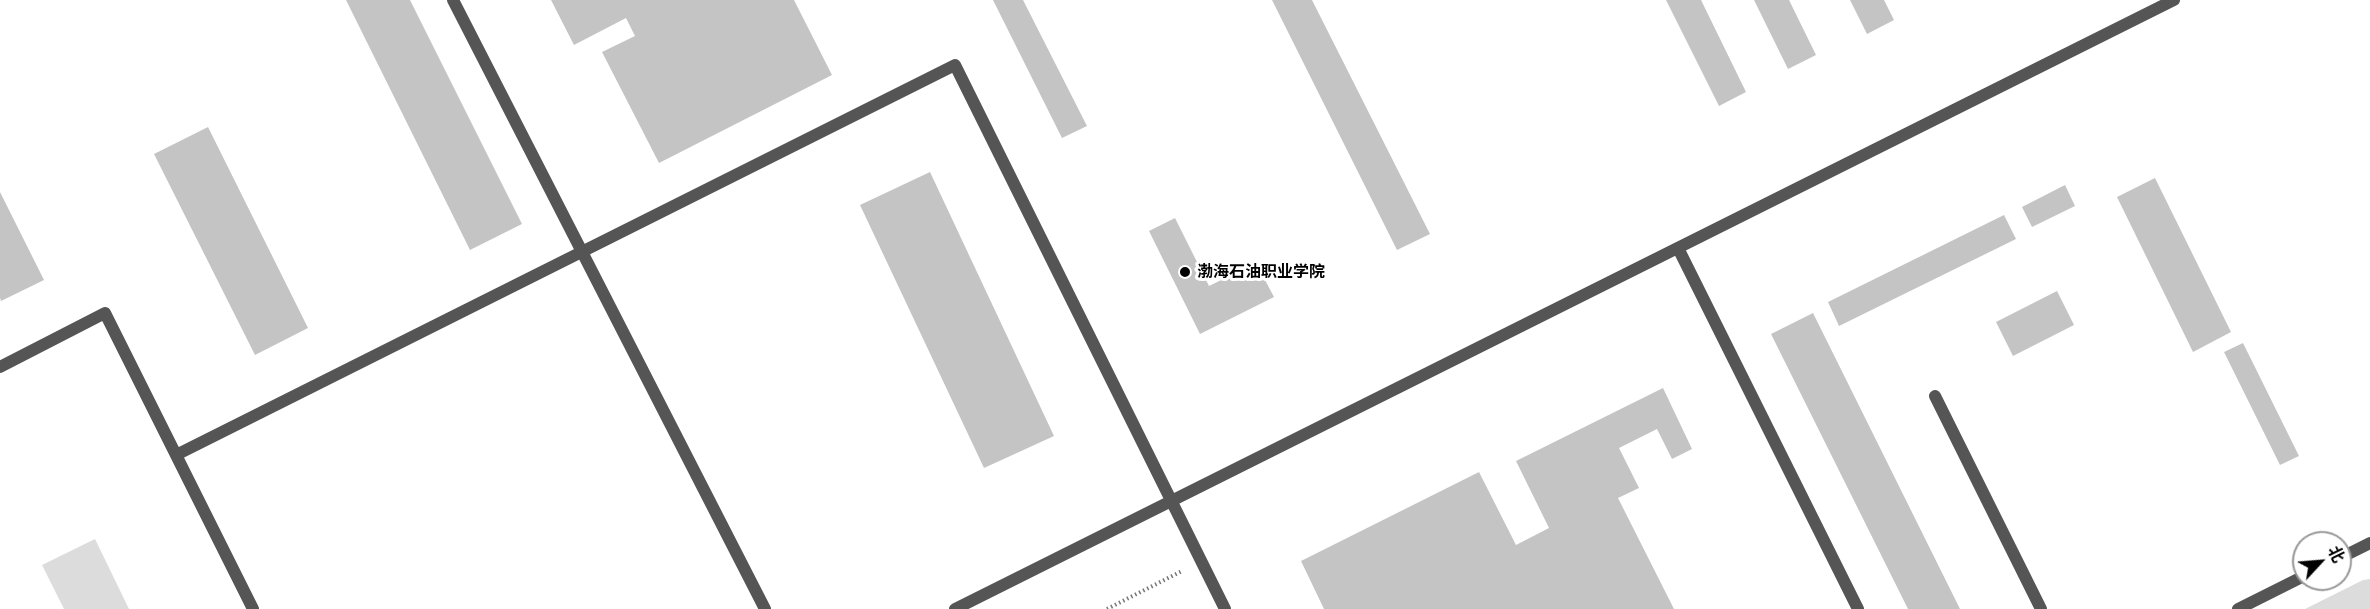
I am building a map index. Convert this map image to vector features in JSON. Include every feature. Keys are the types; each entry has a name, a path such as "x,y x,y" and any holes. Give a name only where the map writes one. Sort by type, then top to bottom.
{"lane":[{"path":"453,0 765,609"},
{"path":"955,609 2174,0"},
{"path":"176,455 955,65 1225,609"},
{"path":"1678,248 1858,609"},
{"path":"0,367 105,313 253,609"},
{"path":"1935,396 2041,609"},
{"path":"2352,552 2370,543"},
{"path":"2238,609 2292,582"}],"path":[{"path":"1107,609 1202,562"}],"shaded area":[{"path":"95,539 129,609 64,609 42,565"},
{"path":"2370,579 2370,609 2305,609 2341,591 2352,591 2352,586"}],"building":[{"path":"346,0 410,0 522,224 470,250"},
{"path":"551,0 794,0 832,75 659,163 602,52 635,36 626,18 574,45"},
{"path":"993,0 1023,0 1087,126 1062,138"},
{"path":"1272,0 1312,0 1430,234 1397,250"},
{"path":"1666,0 1701,0 1746,92 1719,106"},
{"path":"1754,0 1789,0 1816,55 1788,69"},
{"path":"1850,0 1884,0 1894,20 1867,34"},
{"path":"208,127 308,328 255,355 154,154"},
{"path":"930,172 1054,436 984,468 860,205"},
{"path":"2155,178 2231,332 2193,352 2117,197"},
{"path":"2065,185 2075,206 2032,227 2022,207"},
{"path":"0,192 44,280 1,301 0,298"},
{"path":"2004,215 2016,239 1839,326 1828,302"},
{"path":"1175,218 1209,286 1256,263 1274,297 1200,334 1149,231"},
{"path":"2057,291 2074,325 2013,356 1996,322"},
{"path":"1813,313 1960,609 1908,609 1771,334"},
{"path":"2243,343 2299,456 2280,465 2224,352"},
{"path":"1663,388 1692,449 1672,459 1657,429 1619,448 1639,488 1618,498 1674,609 1324,609 1301,561 1479,472 1516,545 1549,528 1516,461"}],"place":[{"name":"渤海石油职业学院","path":"1185,272"}]}
